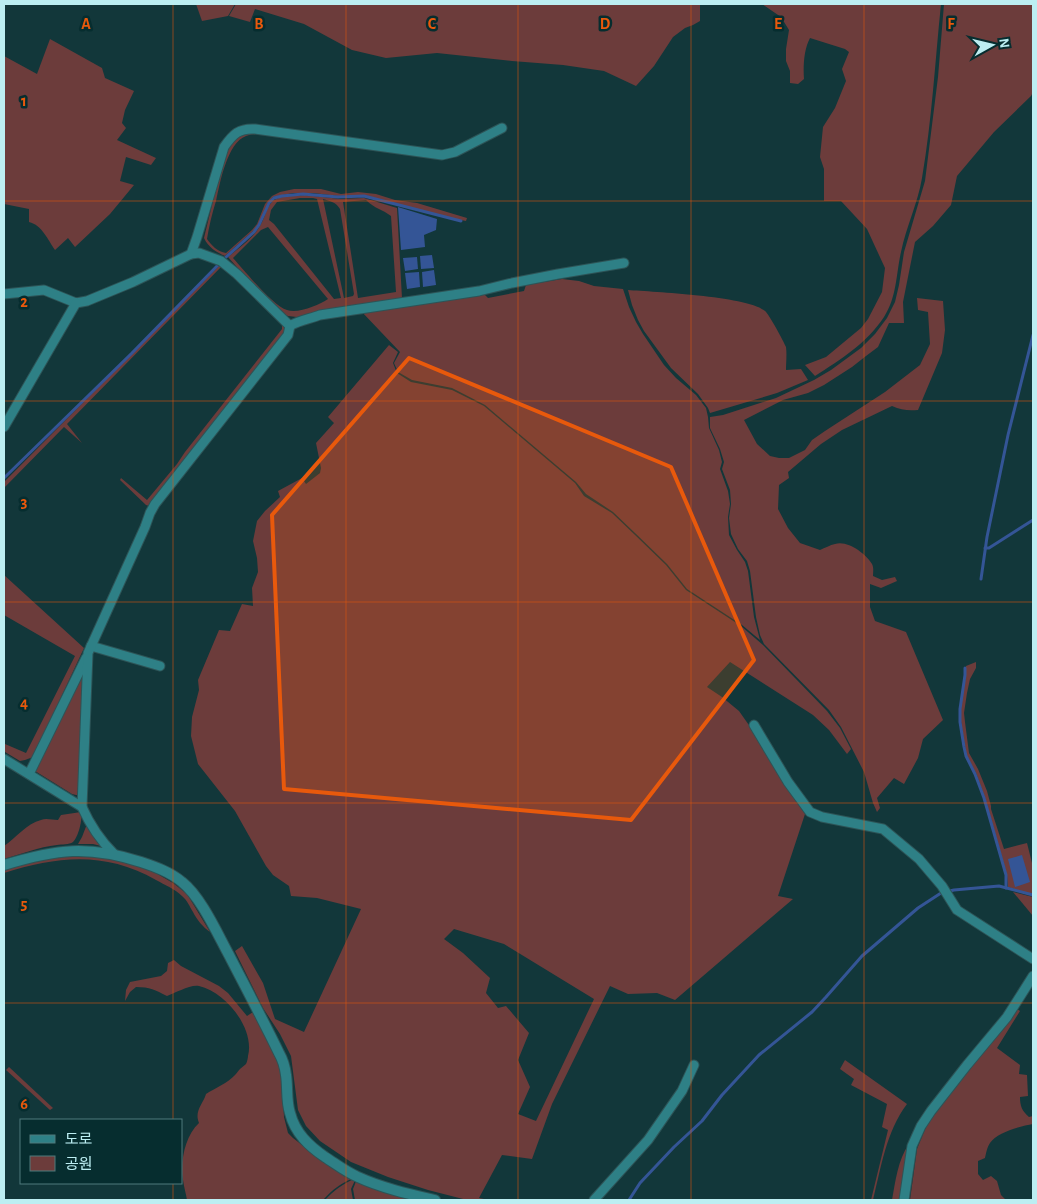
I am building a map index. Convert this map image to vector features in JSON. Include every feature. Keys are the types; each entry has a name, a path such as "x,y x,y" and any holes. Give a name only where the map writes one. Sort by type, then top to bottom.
{"street":[{"path":"191,254 224,147 239,131 255,129 442,155 455,152 502,128"},
{"path":"4,294 44,290 76,303 87,301 133,282 191,254 199,253 221,261 237,274 290,326"},
{"path":"29,774 90,650 155,504 288,335 290,326 296,322 320,315 479,291 624,263"},
{"path":"4,427 76,303"},
{"path":"90,650 160,666"},
{"path":"90,650 82,807 92,828 114,854"},
{"path":"754,725 788,782 810,812 883,830 919,859 942,886 957,910 1033,959"},
{"path":"4,758 82,807"},
{"path":"4,865 32,856 61,851 91,851 114,854 145,864 172,874 184,882 202,906 282,1058 286,1075 289,1113 298,1133 312,1148 357,1177 435,1200"},
{"path":"904,1200 912,1146 921,1126 967,1065 1007,1017 1033,976"},
{"path":"594,1200 648,1140 682,1091 694,1064"}],"highlighted area":[{"path":"409,358 671,467 754,660 631,820 284,789 272,515"}],"green space":[{"path":"196,4 235,4 228,16 202,21"},
{"path":"236,4 700,4 700,21 685,28 673,37 654,66 636,86 604,71 563,65 437,53 386,58 352,50 304,24 255,9 250,22 229,16"},
{"path":"762,4 941,4 931,113 922,178 903,243 896,285 891,302 884,317 870,335 843,357 815,376 805,365 826,357 861,328 868,319 882,292 885,268 867,229 841,201 824,201 824,169 820,157 823,127 835,108 846,81 842,69 849,52 810,38 804,58 804,79 798,84 790,83 790,71 786,61 789,30 781,17"},
{"path":"944,4 1033,4 1033,92 994,132 957,176 951,205 933,226 915,242 903,302 904,323 889,323 878,347 824,385 808,393 783,400 744,420 757,444 770,456 789,458 805,450 812,440 885,392 920,365 930,344 928,312 918,310 917,298 943,301 945,330 942,353 918,410 905,410 892,406 842,430 821,444 788,472 789,478 779,485 778,509 788,528 800,543 820,550 840,543 851,546 861,552 872,564 873,576 882,580 895,577 897,581 881,588 870,584 870,607 875,621 906,632 943,720 923,739 918,758 904,784 894,778 877,798 880,808 877,812 864,772 841,727 829,710 764,644 760,635 750,571 747,561 738,549 731,534 729,518 730,490 722,469 724,462 720,449 710,428 710,417 723,415 776,398 814,380 861,348 887,318 895,302 904,252 925,181 938,77"},
{"path":"50,39 102,68 105,78 134,91 125,110 122,123 126,128 117,140 156,158 151,165 126,157 120,181 134,185 110,214 75,247 68,238 55,250 38,226 29,222 29,209 4,204 4,56 37,74"},
{"path":"252,131 278,136 257,134 246,136 239,140 229,155 222,174 207,239 220,251 226,253 252,230 257,224 265,204 272,196 294,189 321,189 341,194 358,192 376,194 395,200 417,203 467,218 466,221 364,195 338,196 293,193 273,197 268,203 259,225 225,256 213,249 204,238 228,148 235,137"},
{"path":"305,195 340,199 364,198 397,208 402,298 297,317 282,313 258,291 228,257 254,234 274,200 285,196","holes":["300,198 317,199 341,298 334,299 269,220 271,210 277,202","323,199 335,203 340,209 354,294 344,298","366,200 391,216 396,292 358,298 343,202","268,227 328,299 308,308 292,311 274,302 259,287 233,258 261,230"]},
{"path":"222,263 282,320 286,329 149,506 120,480 121,478 147,500 282,329 280,321 222,266 67,424 82,443 64,427 4,488 4,482"},
{"path":"562,279 579,281 594,286 623,289 636,322 664,365 696,395 706,408 709,428 719,450 722,462 720,469 728,491 730,504 728,517 729,535 745,562 748,571 754,617 760,640 742,625 687,589 667,564 613,512 586,494 576,482 485,405 452,388 412,380 398,372 394,363 400,352 361,311 484,294 488,298 524,291 526,285"},
{"path":"628,290 721,298 755,306 765,311 785,344 786,370 801,369 808,380 777,393 710,413 698,394 671,368 644,331 632,305"},
{"path":"389,345 398,352 393,363 397,373 411,382 452,390 484,406 575,483 584,496 612,513 666,565 686,590 741,626 763,645 827,711 840,728 851,749 847,754 829,730 813,715 730,662 707,687 739,711 765,748 785,785 805,814 778,896 793,899 675,1000 657,993 628,994 610,986 552,1104 532,1159 502,1155 479,1198 489,1200 467,1200 388,1177 351,1162 320,1141 306,1126 298,1110 291,1056 280,1034 263,1008 235,951 242,946 263,983 275,1019 304,1032 361,909 317,898 291,896 289,886 273,875 266,866 235,811 198,764 191,736 192,717 199,690 198,680 219,630 230,631 242,604 253,606 252,588 258,572 253,541 257,521 280,497 278,491 302,478 306,484 320,473 321,468 316,443 334,423 328,417","holes":["454,929 504,944 594,999 536,1121 518,1114 530,1087 518,1060 529,1033 506,1006 498,1008 486,993 490,978 463,953 444,939"]},
{"path":"4,575 84,648 33,757 20,761 5,752 5,744 26,753 75,656 4,615"},
{"path":"976,662 976,668 970,679 964,713 969,753 987,791 1004,849 1027,843 1033,867 1033,893 1008,887 1007,875 985,798 976,773 967,756 960,709 966,666"},
{"path":"81,675 84,675 79,795 76,795 35,771"},
{"path":"81,812 80,828 73,842 44,847 4,859 4,846 26,827 43,819 58,820 61,815"},
{"path":"87,824 101,846 78,844"},
{"path":"83,855 109,858 147,868 173,883 187,894 210,932 198,921 186,900 176,891 137,871 118,864 81,859 62,860 4,873 4,869 47,858"},
{"path":"1013,892 1033,897 1033,916"},
{"path":"174,960 181,966 219,986 228,993 247,1016 253,1012 279,1062 284,1117 288,1133 311,1152 353,1178 337,1187 323,1200 187,1200 182,1173 183,1157 190,1135 199,1123 198,1115 200,1108 206,1094 229,1080 246,1064 249,1045 243,1024 236,1013 219,996 199,986 192,986 167,996 152,989 136,987 130,992 125,1001 126,990 130,982 161,976 167,971 168,963"},
{"path":"1017,1009 1020,1011 997,1048 1020,1065 1019,1074 1027,1075 1028,1096 1020,1097 1020,1103 1029,1117 1033,1116 1033,1124 1016,1128 993,1139 985,1158 978,1161 978,1174 983,1180 991,1176 997,1181 1001,1195 1006,1200 910,1200 917,1149 926,1127 940,1106"},
{"path":"845,1060 907,1104 889,1138 873,1200 871,1200 888,1130 882,1127 887,1104 851,1085 854,1079 840,1069"},
{"path":"9,1067 53,1108 50,1110 6,1070"},
{"path":"909,1144 899,1200 892,1200 900,1164"},
{"path":"356,1178 351,1189 353,1200 325,1200 339,1188"},
{"path":"357,1179 426,1200 355,1200 353,1189"}],"water":[{"path":"398,207 437,219 436,230 424,235 425,247 401,250"},
{"path":"432,255 434,268 421,269 420,256"},
{"path":"417,257 418,269 405,271 403,258"},
{"path":"434,270 436,285 423,287 422,272"},
{"path":"419,272 420,287 407,289 405,273"},
{"path":"1022,855 1030,882 1015,887 1008,859"}],"waterway":[{"path":"225,258 254,232 269,203 274,198 282,196 303,194 338,197 364,196 461,221"},
{"path":"4,478 132,353 219,264"},
{"path":"981,579 987,537 1008,435 1033,335"},
{"path":"985,548 989,548 1033,520"},
{"path":"965,668 960,709 964,747 984,798 1006,875 1006,888"},
{"path":"629,1200 640,1183 702,1121 722,1095 759,1055 812,1012 862,956 918,908 941,893 954,890 999,886 1033,895"}]}
